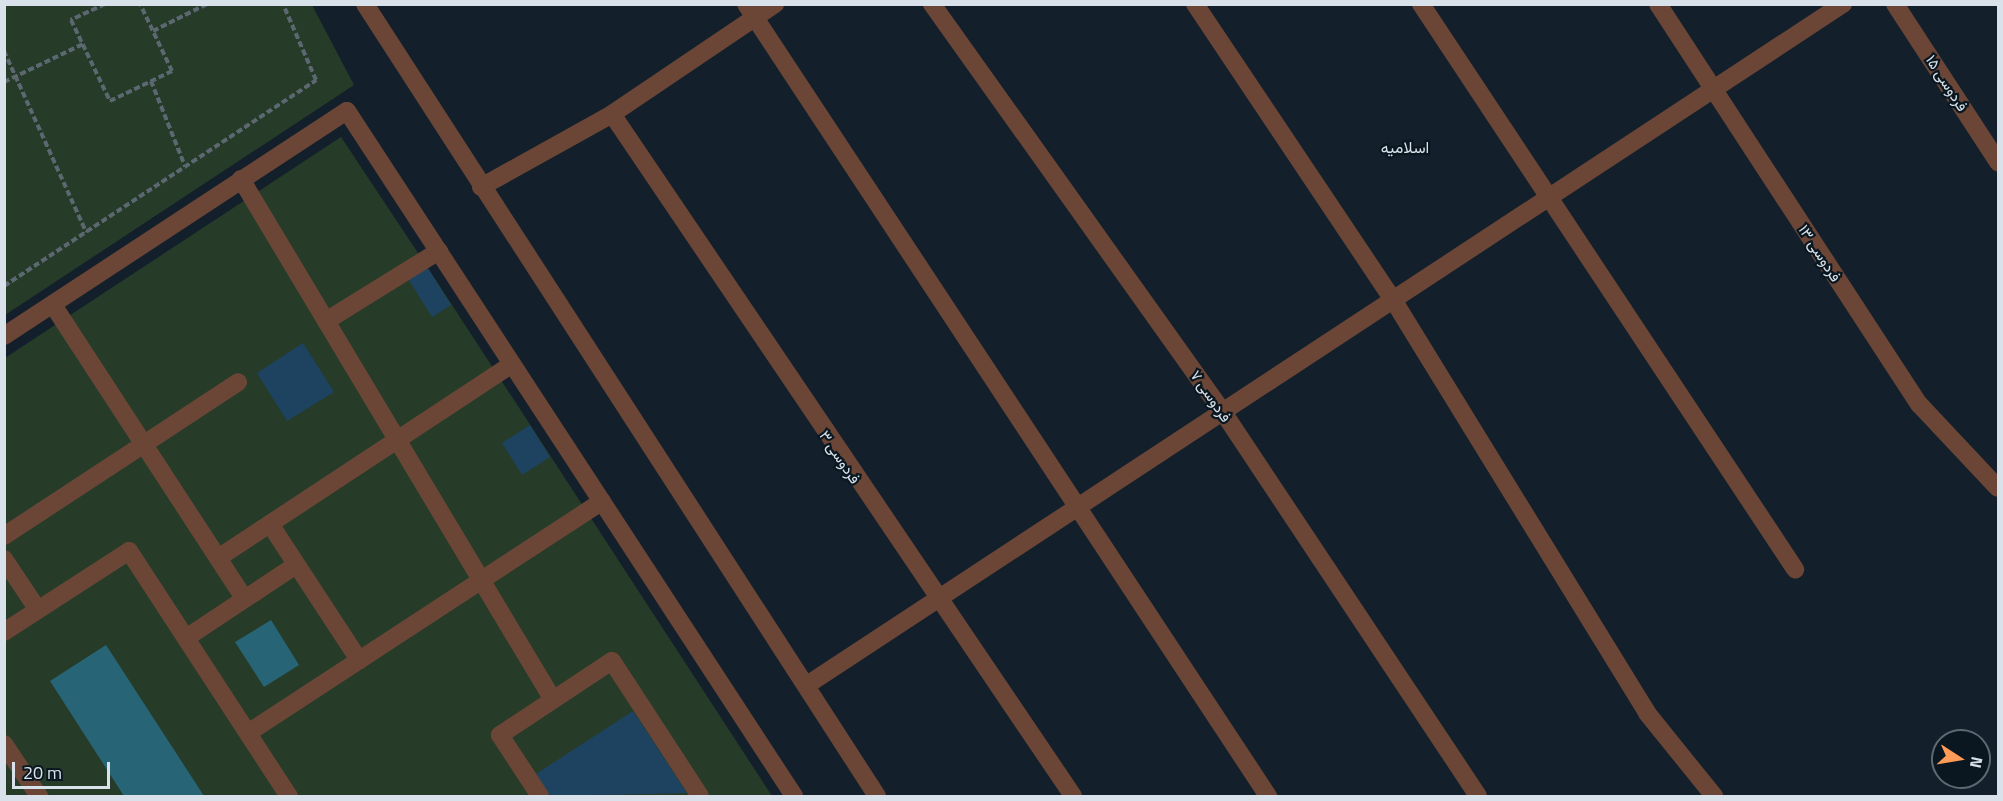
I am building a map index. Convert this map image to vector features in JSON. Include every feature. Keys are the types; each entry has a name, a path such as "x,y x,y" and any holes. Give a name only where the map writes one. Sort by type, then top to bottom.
{"street":[{"path":"365,4 481,188 807,685 877,796"},
{"path":"481,188 612,114 750,11 775,4"},
{"name":"فردوسی ۷","path":"932,4 1224,415 1478,796"},
{"path":"1195,4 1392,298 1647,713 1714,796"},
{"path":"1420,4 1795,569"},
{"name":"فردوسی ۱۳","path":"1658,4 1919,404 1998,488"},
{"path":"807,685 1224,415 1392,298 1843,4"},
{"name":"فردوسی ۱۵","path":"1895,4 1998,162"},
{"path":"750,11 1076,510 1268,796"},
{"path":"4,336 241,178 347,111 794,796"},
{"name":"فردوسی ۳","path":"612,114 936,600 1073,796"},
{"path":"241,178 553,700"},
{"path":"326,321 439,251"},
{"path":"53,305 244,599"},
{"path":"218,558 512,364"},
{"path":"4,536 238,382"},
{"path":"248,733 602,501"},
{"path":"270,524 359,660"},
{"path":"4,632 129,550 289,796"},
{"path":"4,559 38,610"},
{"path":"186,638 296,565"},
{"path":"540,796 500,735 612,661 700,796"},
{"path":"7,754 39,796"}],"path":[{"path":"105,4 71,21 110,101 172,71 140,4"},
{"path":"153,31 207,4"},
{"path":"4,286 316,80 283,4"},
{"path":"4,82 83,45"},
{"path":"4,51 86,232"},
{"path":"151,81 185,166"}],"green space":[{"path":"5,4 312,5 354,85 5,315"},
{"path":"341,137 772,796 5,796 5,358"}],"water":[{"path":"271,620 299,665 264,687 235,642"},
{"path":"106,645 204,796 124,796 50,681"}],"building":[{"path":"426,265 451,305 432,317 407,277"},
{"path":"303,343 334,392 287,421 257,373"},
{"path":"530,425 550,457 522,475 502,443"},
{"path":"633,711 687,793 550,796 536,774"}],"district":[{"name":"اسلامیه","path":"1405,147"}]}
